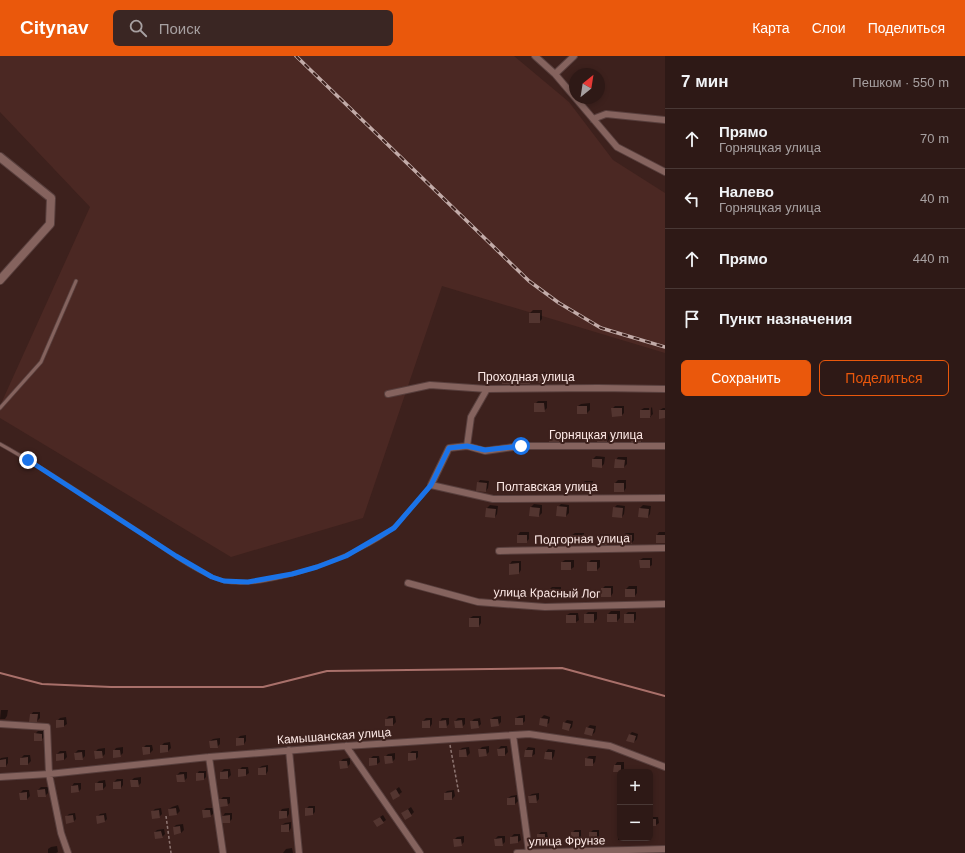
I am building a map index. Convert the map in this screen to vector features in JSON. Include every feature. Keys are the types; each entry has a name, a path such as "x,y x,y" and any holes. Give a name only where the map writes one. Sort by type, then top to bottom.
{"street":[{"path":"535,56 555,74 617,147 665,172"},
{"path":"555,74 574,56"},
{"path":"593,119 606,114 665,120"},
{"path":"0,157 51,198 50,224 0,280"},
{"name":"Проходная улица","path":"388,394 430,384 487,389 665,389"},
{"path":"467,446 471,417 487,389"},
{"name":"Горняцкая улица","path":"431,485 449,448 467,446 485,450 521,446 665,446"},
{"name":"Полтавская улица","path":"431,485 493,499 665,498"},
{"name":"Подгорная улица","path":"499,551 665,548"},
{"name":"улица Красный Лог","path":"408,583 478,602 545,606 665,604"},
{"path":"0,724 47,727 49,774 61,833 68,853"},
{"name":"Камышанская улица","path":"0,777 49,774 289,750 530,734 610,746 665,767"},
{"path":"513,735 529,852"},
{"path":"346,746 420,853"},
{"path":"289,750 299,853"},
{"path":"209,757 223,853"},
{"name":"улица Фрунзе","path":"517,853 654,851 665,849"}],"lane":[{"path":"0,408 40,362 76,281"},
{"path":"0,444 34,464 176,556 212,577 224,581 257,581 292,574 317,567 346,556 394,528 431,485"}],"path":[{"path":"448,739 459,794"},
{"path":"166,816 171,853"}],"shaded area":[{"path":"0,56 514,56 569,102 569,104 613,160 665,193 665,353 442,286 363,518 231,557 0,418 0,406 90,207 0,112"}],"building":[{"path":"529,313 540,313 540,323 529,323"},
{"path":"501,375 512,375 512,384 502,384"},
{"path":"520,375 530,375 530,384 520,384"},
{"path":"537,375 547,375 547,383 537,383"},
{"path":"534,403 544,403 545,412 534,412"},
{"path":"577,406 587,406 587,414 577,414"},
{"path":"611,408 622,408 622,416 612,417"},
{"path":"640,410 650,410 650,418 640,418"},
{"path":"659,410 665,410 665,418 659,419"},
{"path":"549,434 559,434 559,442 549,442"},
{"path":"598,434 608,435 607,443 597,442"},
{"path":"632,434 642,435 641,443 631,442"},
{"path":"592,459 602,459 602,468 592,467"},
{"path":"615,459 625,460 624,468 614,468"},
{"path":"477,482 487,483 486,492 476,491"},
{"path":"581,483 591,483 591,492 581,493"},
{"path":"614,483 624,483 624,492 614,492"},
{"path":"557,506 567,507 566,517 556,516"},
{"path":"530,507 540,508 539,517 529,516"},
{"path":"613,507 623,508 622,518 612,517"},
{"path":"486,508 496,509 495,518 485,517"},
{"path":"639,508 649,509 648,518 638,517"},
{"path":"517,535 527,535 527,543 517,543"},
{"path":"571,535 581,535 581,543 571,543"},
{"path":"622,535 632,535 632,544 622,544"},
{"path":"656,535 665,535 665,543 656,543"},
{"path":"597,537 607,537 607,545 597,545"},
{"path":"639,560 650,560 650,568 640,568"},
{"path":"561,562 571,562 571,570 561,570"},
{"path":"587,562 597,562 597,571 587,571"},
{"path":"519,563 519,574 509,575 509,564"},
{"path":"601,588 611,588 611,597 601,597"},
{"path":"548,589 559,589 559,598 548,598"},
{"path":"625,589 635,589 635,597 625,597"},
{"path":"584,614 594,614 594,623 584,623"},
{"path":"607,614 617,614 617,622 607,622"},
{"path":"624,614 634,614 634,623 624,623"},
{"path":"566,615 576,615 576,623 566,623"},
{"path":"469,618 479,618 479,627 469,627"},
{"path":"30,714 38,714 37,722 29,722"},
{"path":"393,718 393,726 385,726 385,719"},
{"path":"515,718 523,718 523,725 515,725"},
{"path":"540,718 548,719 547,727 539,725"},
{"path":"490,719 498,719 499,726 491,727"},
{"path":"56,720 64,720 64,727 56,728"},
{"path":"430,720 430,728 422,728 422,721"},
{"path":"446,720 447,728 439,728 439,721"},
{"path":"462,720 463,728 455,728 454,721"},
{"path":"470,721 478,721 479,728 471,729"},
{"path":"563,722 571,724 569,731 562,729"},
{"path":"586,727 594,729 592,736 584,734"},
{"path":"34,733 42,734 42,741 34,741"},
{"path":"629,734 636,736 634,743 626,741"},
{"path":"236,738 244,738 244,745 236,746"},
{"path":"217,740 218,748 210,748 209,741"},
{"path":"160,745 168,745 168,752 160,753"},
{"path":"142,747 150,747 150,754 143,755"},
{"path":"505,748 505,756 498,756 497,749"},
{"path":"466,749 467,757 459,757 459,750"},
{"path":"478,749 486,749 487,756 479,757"},
{"path":"113,750 120,750 121,757 113,758"},
{"path":"525,750 533,750 532,757 524,757"},
{"path":"94,751 102,751 103,758 95,759"},
{"path":"82,752 83,760 75,760 74,753"},
{"path":"545,752 552,752 552,760 544,759"},
{"path":"64,753 64,760 56,761 56,754"},
{"path":"408,753 416,753 416,760 408,761"},
{"path":"384,756 392,756 393,763 385,764"},
{"path":"28,757 28,765 20,765 20,758"},
{"path":"369,758 377,758 377,765 369,766"},
{"path":"585,758 593,759 593,766 585,766"},
{"path":"6,759 6,767 0,767 0,760"},
{"path":"339,761 347,761 348,768 340,769"},
{"path":"614,765 621,765 621,769 617,769 617,772 613,772"},
{"path":"266,767 266,775 258,775 258,768"},
{"path":"238,769 246,769 246,776 238,777"},
{"path":"228,771 228,779 220,779 220,772"},
{"path":"196,773 204,773 204,780 196,781"},
{"path":"184,774 185,782 177,782 176,775"},
{"path":"130,780 138,780 139,787 131,787"},
{"path":"121,781 121,789 113,789 113,782"},
{"path":"95,783 103,783 103,790 95,791"},
{"path":"78,785 79,792 71,793 71,786"},
{"path":"45,789 46,797 38,797 37,790"},
{"path":"396,789 400,796 393,800 390,793"},
{"path":"27,792 27,800 20,800 19,793"},
{"path":"452,792 452,800 444,800 444,793"},
{"path":"536,795 537,803 529,803 528,796"},
{"path":"515,797 515,805 507,805 507,798"},
{"path":"219,799 227,799 228,806 220,807"},
{"path":"176,808 177,815 169,816 168,809"},
{"path":"305,808 313,808 313,815 305,816"},
{"path":"408,809 412,816 405,820 401,813"},
{"path":"159,810 160,818 152,819 151,811"},
{"path":"202,810 210,810 211,817 203,818"},
{"path":"279,811 287,811 287,818 279,819"},
{"path":"73,815 74,822 66,824 65,816"},
{"path":"104,815 105,822 97,824 96,816"},
{"path":"230,815 230,823 222,823 222,816"},
{"path":"380,817 384,823 377,827 373,821"},
{"path":"653,819 656,819 656,826 653,826"},
{"path":"289,824 289,832 281,832 281,825"},
{"path":"180,826 181,833 174,835 173,827"},
{"path":"161,831 163,838 155,839 154,832"},
{"path":"571,832 579,832 579,840 571,840"},
{"path":"589,832 597,832 597,840 589,840"},
{"path":"537,834 545,834 545,841 537,842"},
{"path":"518,836 518,843 510,844 510,837"},
{"path":"502,838 503,846 495,846 494,839"},
{"path":"453,839 461,839 462,846 454,847"}],"waterway":[{"path":"0,673 42,684 111,687 263,687 327,671 562,668 665,696"}],"railway":[{"path":"296,56 529,281 559,303 601,328 665,347"}],"route":[{"path":"28,460 199,570 224,581 248,582 292,574 317,567 346,556 394,528 431,485 449,448 467,446 485,450 521,446"}]}
